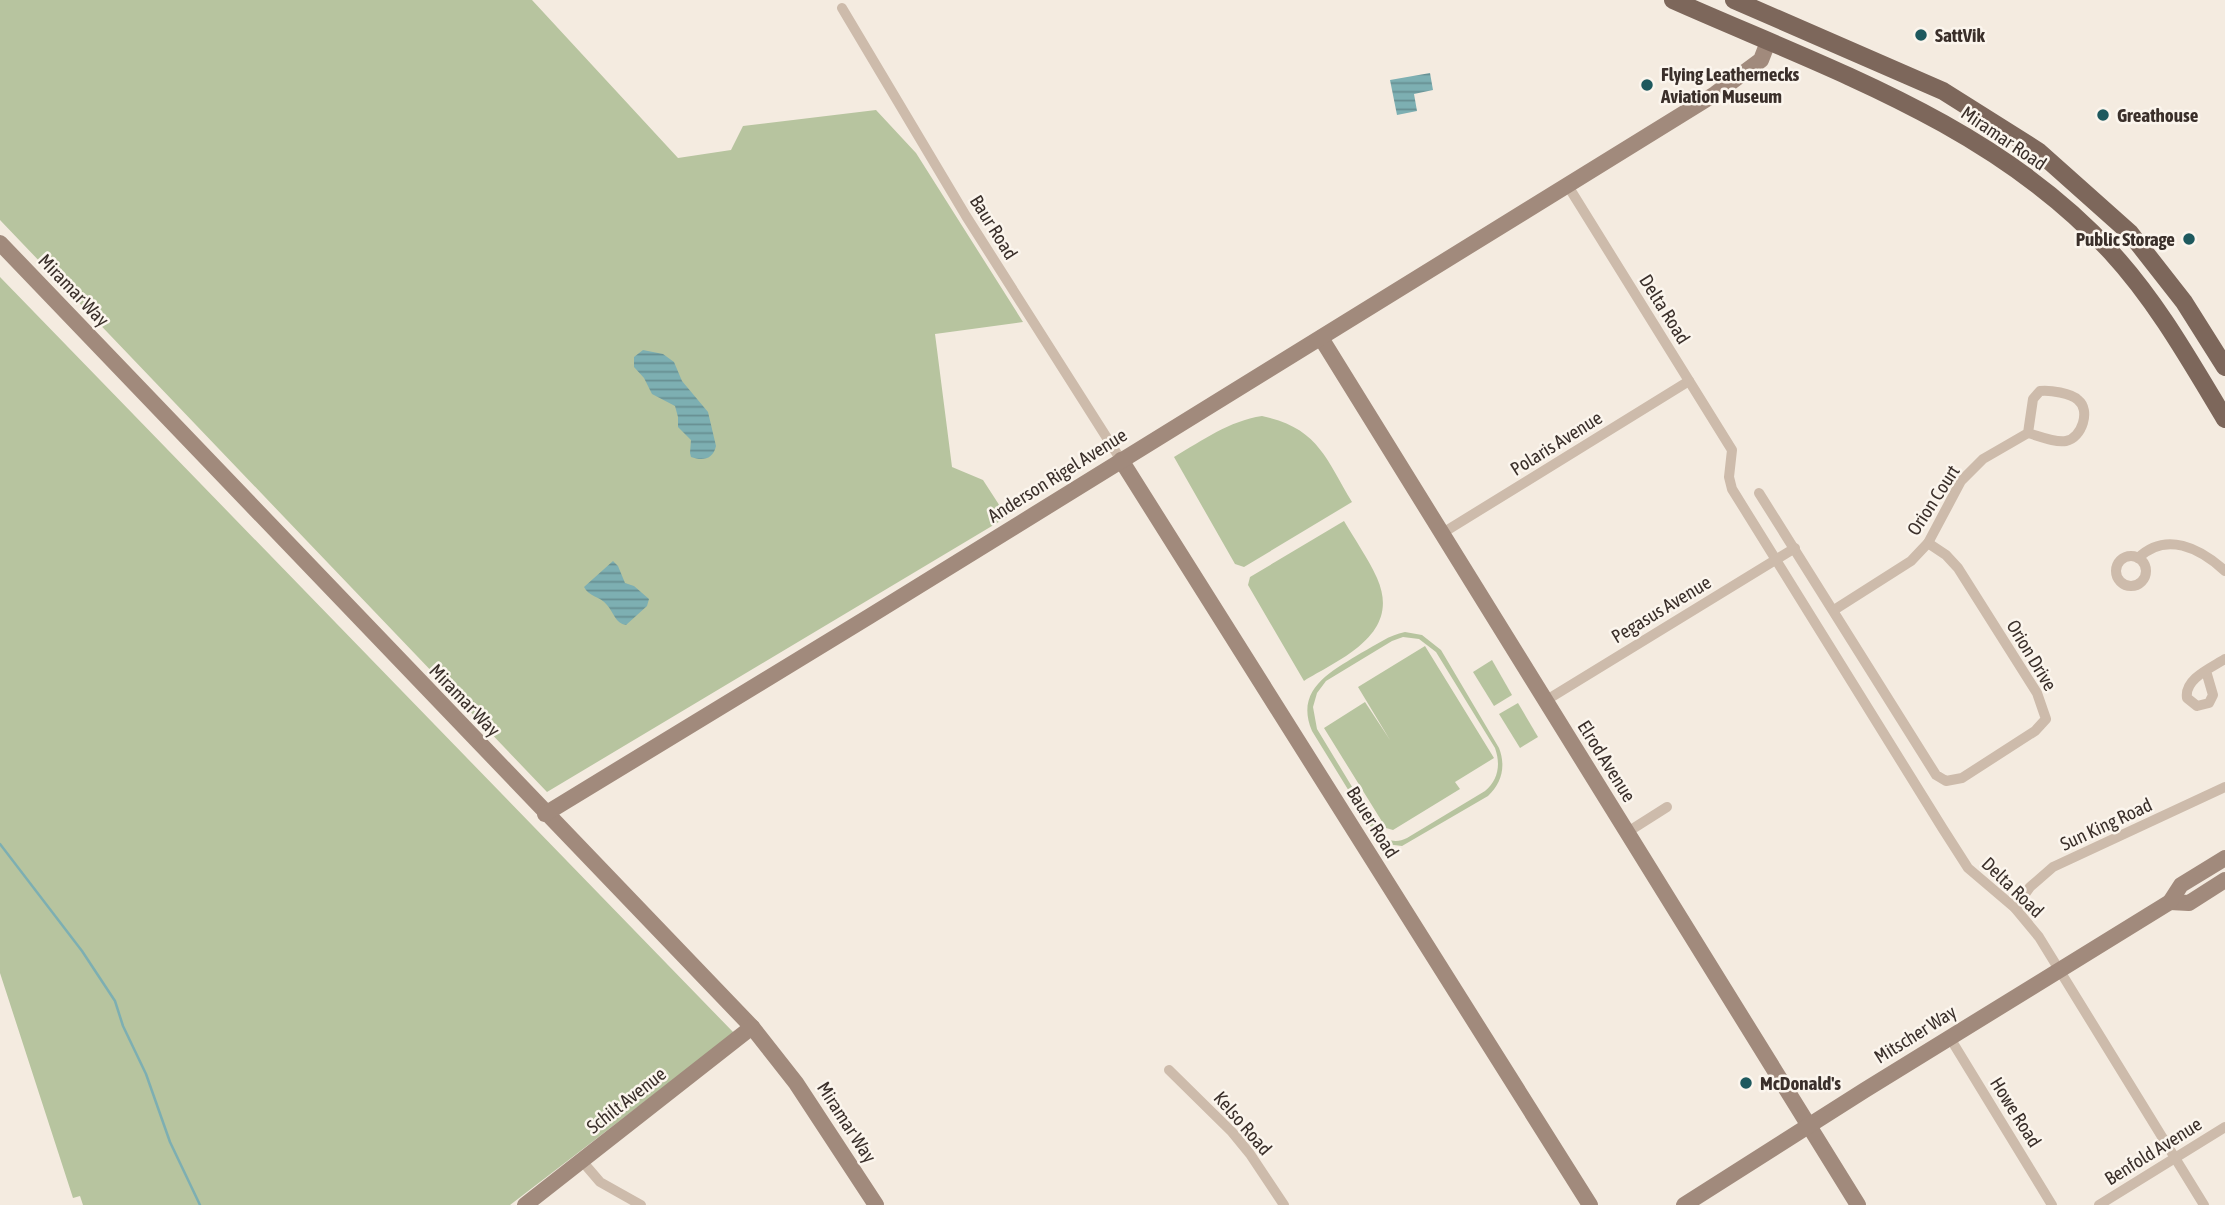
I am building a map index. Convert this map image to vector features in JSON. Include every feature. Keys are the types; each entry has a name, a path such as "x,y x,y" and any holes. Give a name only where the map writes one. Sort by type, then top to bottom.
{"main road":[{"name":"Miramar Road","path":"1673,0 1929,114 1981,144 2060,202 2140,285 2163,317 2225,419"},
{"name":"Miramar Road","path":"1734,0 1943,90 2038,151 2130,233 2180,297 2225,367"}],"street":[{"name":"Baur Road","path":"842,8 966,216 1121,460"},
{"name":"Anderson Rigel Avenue","path":"545,814 1715,94 1761,60 1768,42"},
{"name":"Delta Road","path":"1568,186 1732,450 1729,477 1732,489 1968,868 2015,908 2039,937 2204,1205"},
{"name":"Miramar Way","path":"0,243 752,1027 796,1083 876,1205"},
{"name":"Elrod Avenue","path":"1321,338 1858,1205"},
{"name":"Polaris Avenue","path":"1441,534 1689,382"},
{"path":"2040,391 2075,397 2082,405 2084,416 2074,438 2062,441 2028,433 2033,399 2040,391"},
{"name":"Orion Court","path":"1834,610 1911,561 1928,543 1961,481 1983,459 2028,433"},
{"name":"Bauer Road","path":"1121,460 1590,1205"},
{"path":"1759,493 1834,610"},
{"name":"Orion Drive","path":"1834,610 1936,775 1946,780 1962,778 2035,731 2046,719 2037,693 1958,568 1946,555 1928,543"},
{"path":"2138,558 2145,551 2163,544 2183,545 2204,553 2225,571"},
{"name":"Pegasus Avenue","path":"1545,701 1795,548"},
{"path":"2206,671 2225,659"},
{"name":"Sun King Road","path":"2015,908 2030,887 2053,867 2225,788"},
{"path":"1626,833 1667,807"},
{"name":"Mitscher Way","path":"1684,1205 2170,902 2181,885 2225,858"},
{"name":"Mitscher Way","path":"2170,902 2189,903 2225,880"},
{"name":"Schilt Avenue","path":"525,1205 752,1027"},
{"name":"Howe Road","path":"1950,1038 2052,1205"},
{"name":"Kelso Road","path":"1168,1070 1211,1109 1244,1147 1283,1205"},
{"name":"Benfold Avenue","path":"2099,1205 2225,1127"},
{"path":"582,1161 600,1182 641,1205"}],"green space":[{"path":"0,0 532,0 678,158 731,150 743,126 876,110 916,153 1023,322 935,334 952,467 983,480 1007,517 547,792 0,220"},
{"path":"0,277 734,1033 510,1205 83,1205 80,1196 73,1198 0,973"},
{"path":"1262,416 1281,421 1308,437 1326,458 1352,502 1244,567 1235,564 1174,457 1227,427"},
{"path":"1344,521 1377,578 1383,598 1381,614 1375,629 1364,642 1304,681 1248,585 1250,577"},
{"path":"1399,633 1422,635 1441,650 1499,748 1502,761 1499,780 1488,796 1402,846 1386,844 1376,835 1312,731 1308,716 1308,704 1319,683 1361,653","holes":["1403,637 1419,639 1436,652 1495,748 1498,766 1493,782 1485,791 1407,838 1393,841 1380,833 1317,729 1313,707 1317,693 1326,681 1392,641"]},
{"path":"1425,646 1494,758 1455,782 1460,789 1393,830 1386,828 1324,728 1365,702 1390,740 1358,687"},
{"path":"1492,660 1512,695 1494,706 1473,672"},
{"path":"1518,703 1538,737 1520,748 1499,714"}],"water":[{"path":"1430,73 1433,90 1414,94 1417,111 1397,115 1390,80"},
{"path":"643,350 663,354 674,362 682,381 708,412 716,446 710,457 691,457 691,440 678,427 675,406 652,394 644,378 634,367 634,357"},
{"path":"613,561 625,583 634,586 649,599 647,606 626,625 617,620 604,602 584,587"}],"waterway":[{"path":"0,844 82,951 115,1001 123,1026 146,1074 170,1142 200,1205"}],"place":[{"name":"SattVik","path":"1921,35"},
{"name":"Flying Leathernecks Aviation Museum","path":"1647,85"},
{"name":"Greathouse","path":"2103,115"},
{"name":"Public Storage","path":"2189,239"},
{"name":"McDonald's","path":"1746,1083"}]}
